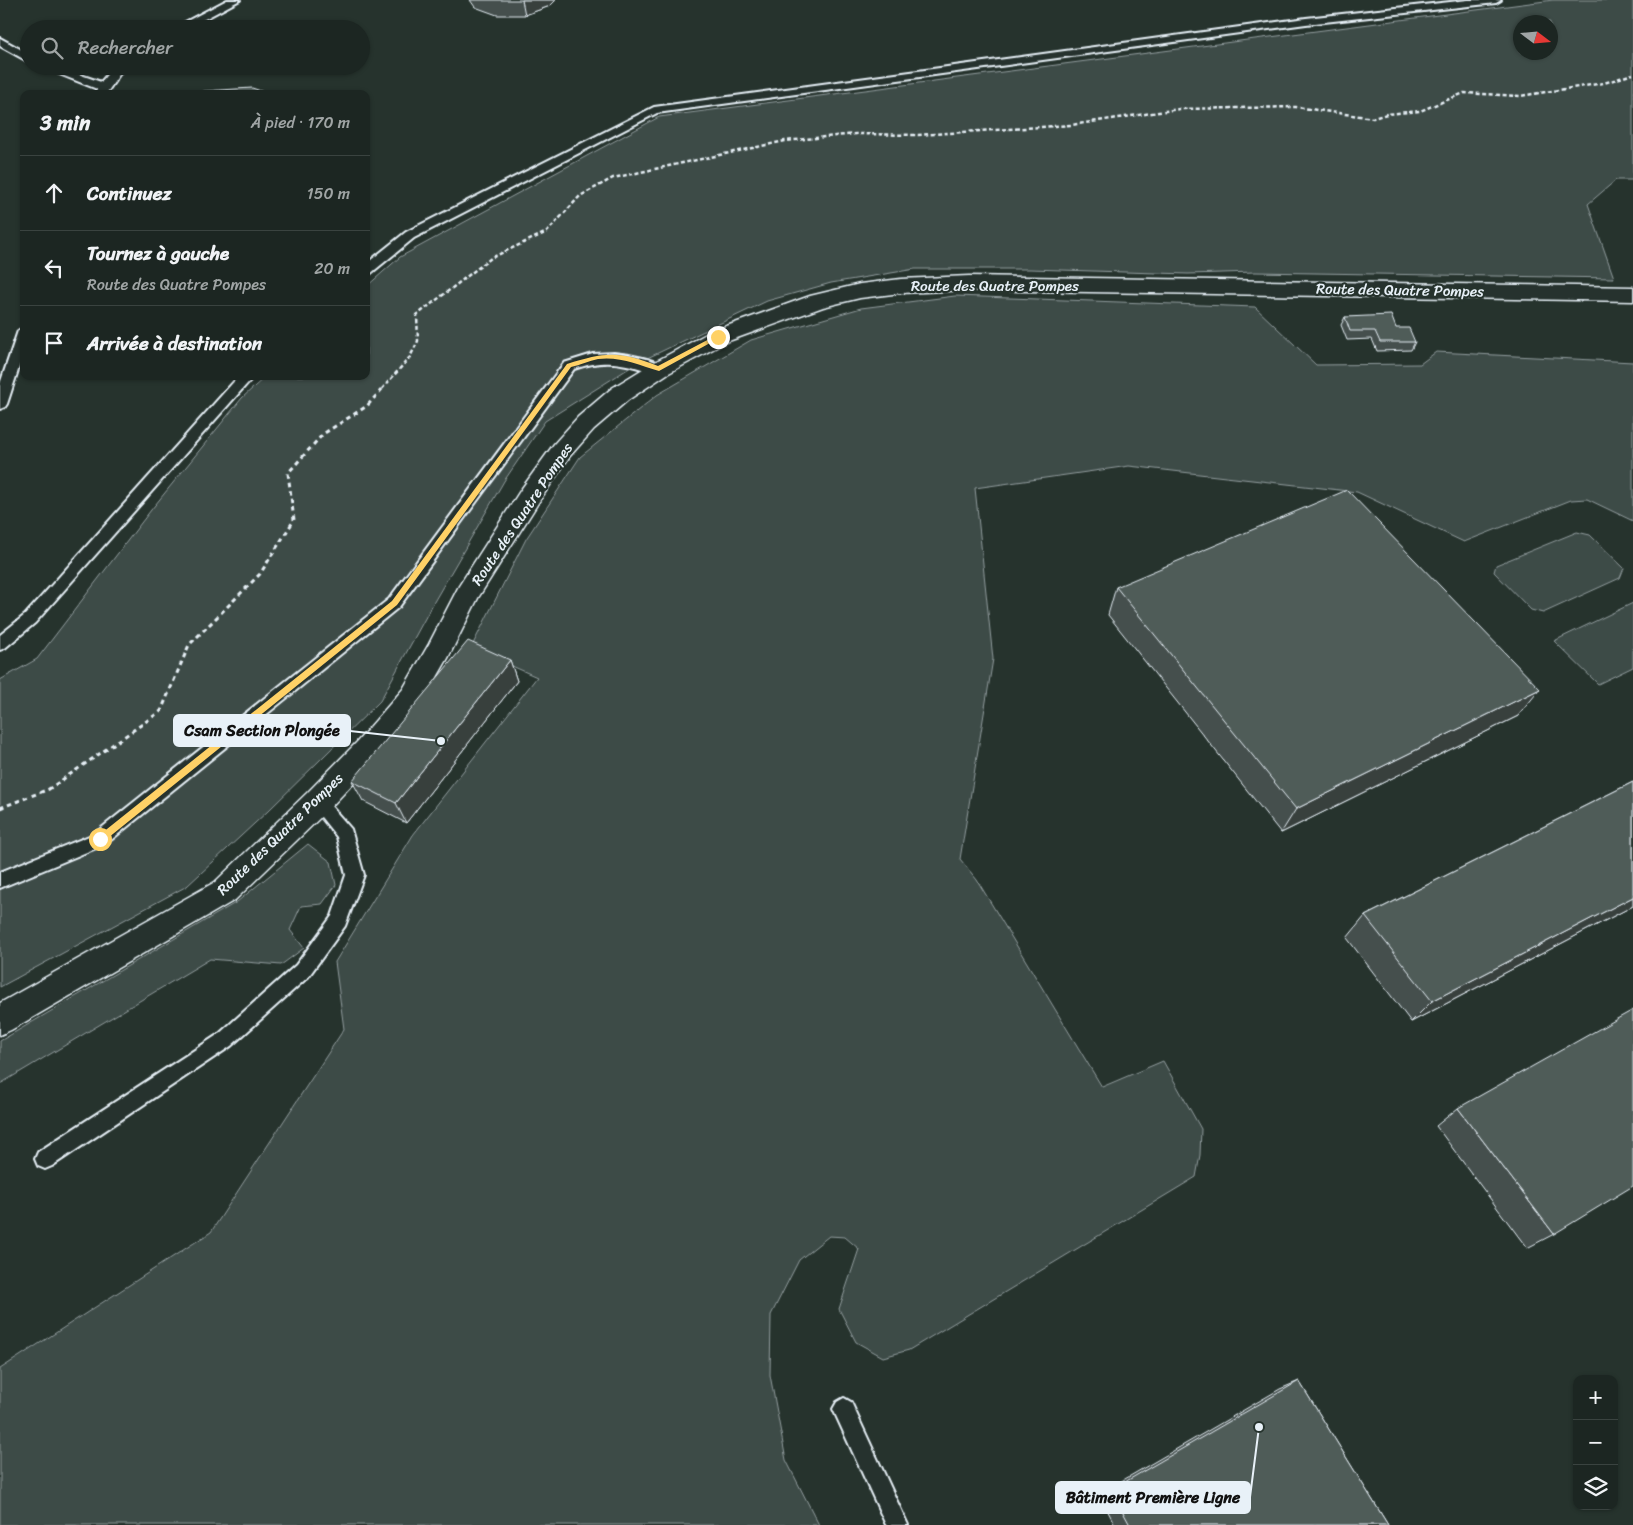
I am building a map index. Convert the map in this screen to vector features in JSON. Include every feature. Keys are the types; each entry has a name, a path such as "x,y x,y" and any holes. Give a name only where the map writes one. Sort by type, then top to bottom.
{"street":[{"name":"Route des Quatre Pompes","path":"0,1020 225,891 317,802 367,750 412,696 439,651 468,593 529,497 562,450 586,423 620,394 659,369 718,337 772,316 851,293 901,286 970,283 1633,294"}],"lane":[{"path":"195,20 235,0"},
{"path":"370,268 410,235 654,110 1306,21 1496,0"},
{"path":"0,41 20,53"},
{"path":"65,75 101,90 113,75"},
{"path":"0,404 20,343"},
{"path":"0,880 100,839 394,603 569,366 598,357 615,357 636,360 659,369"},
{"path":"0,644 30,619 243,380"},
{"path":"45,1160 225,1040 302,971 339,920 355,876 345,834 317,802"},
{"path":"844,1409 897,1525"}],"path":[{"path":"0,808 49,789 161,711 189,644 260,574 294,520 288,473 323,434 367,406 410,357 418,342 418,314 491,258 547,232 580,196 614,178 785,141 856,134 918,135 1071,125 1179,109 1296,107 1373,118 1387,114 1420,111 1464,93 1520,96 1604,84 1633,74"}],"shaded area":[{"path":"1553,0 1633,0 1633,180 1616,180 1588,204 1614,278 915,269 831,283 767,301 639,362 545,421 504,481 435,600 380,701 268,811 187,886 0,987 0,680 37,659 151,510 242,398 262,380 370,380 370,283 400,257 659,117"},
{"path":"955,296 1255,307 1316,365 1420,364 1436,352 1633,362 1633,521 1587,499 1571,500 1464,542 1357,492 1129,466 975,488 993,659 960,859 977,880 1102,1087 1163,1061 1201,1129 1200,1155 1196,1177 909,1350 883,1357 856,1342 839,1309 859,1249 845,1237 829,1236 799,1260 771,1315 770,1375 786,1460 819,1525 0,1525 0,1369 211,1232 344,1029 335,962 413,835 537,677 471,648 526,539 580,457 657,395 751,340 861,308"},
{"path":"1577,532 1590,535 1624,568 1620,578 1543,613 1531,610 1494,572 1496,565"},
{"path":"1633,603 1633,667 1598,684 1554,641"},
{"path":"308,844 331,862 336,885 322,904 301,906 290,930 304,948 281,965 210,959 0,1084 0,1041 237,902"}],"building":[{"path":"252,88 258,90 220,90"},
{"path":"1391,315 1396,328 1409,328 1415,342 1380,342 1375,331 1350,331 1345,317"},
{"path":"1347,490 1540,689 1296,809 1116,587"},
{"path":"468,641 510,660 396,803 352,781"},
{"path":"1633,782 1633,897 1432,1001 1365,916"},
{"path":"1633,1010 1633,1186 1554,1234 1458,1108"},
{"path":"1299,1381 1388,1525 1130,1525 1111,1490"}],"place":[{"name":"Csam Section Plongée","path":"441,741"},
{"name":"Bâtiment Première Ligne","path":"1259,1427"}],"route":[{"path":"100,839 394,603 569,366 583,360 598,357 615,357 636,360 659,369 718,337"}]}
